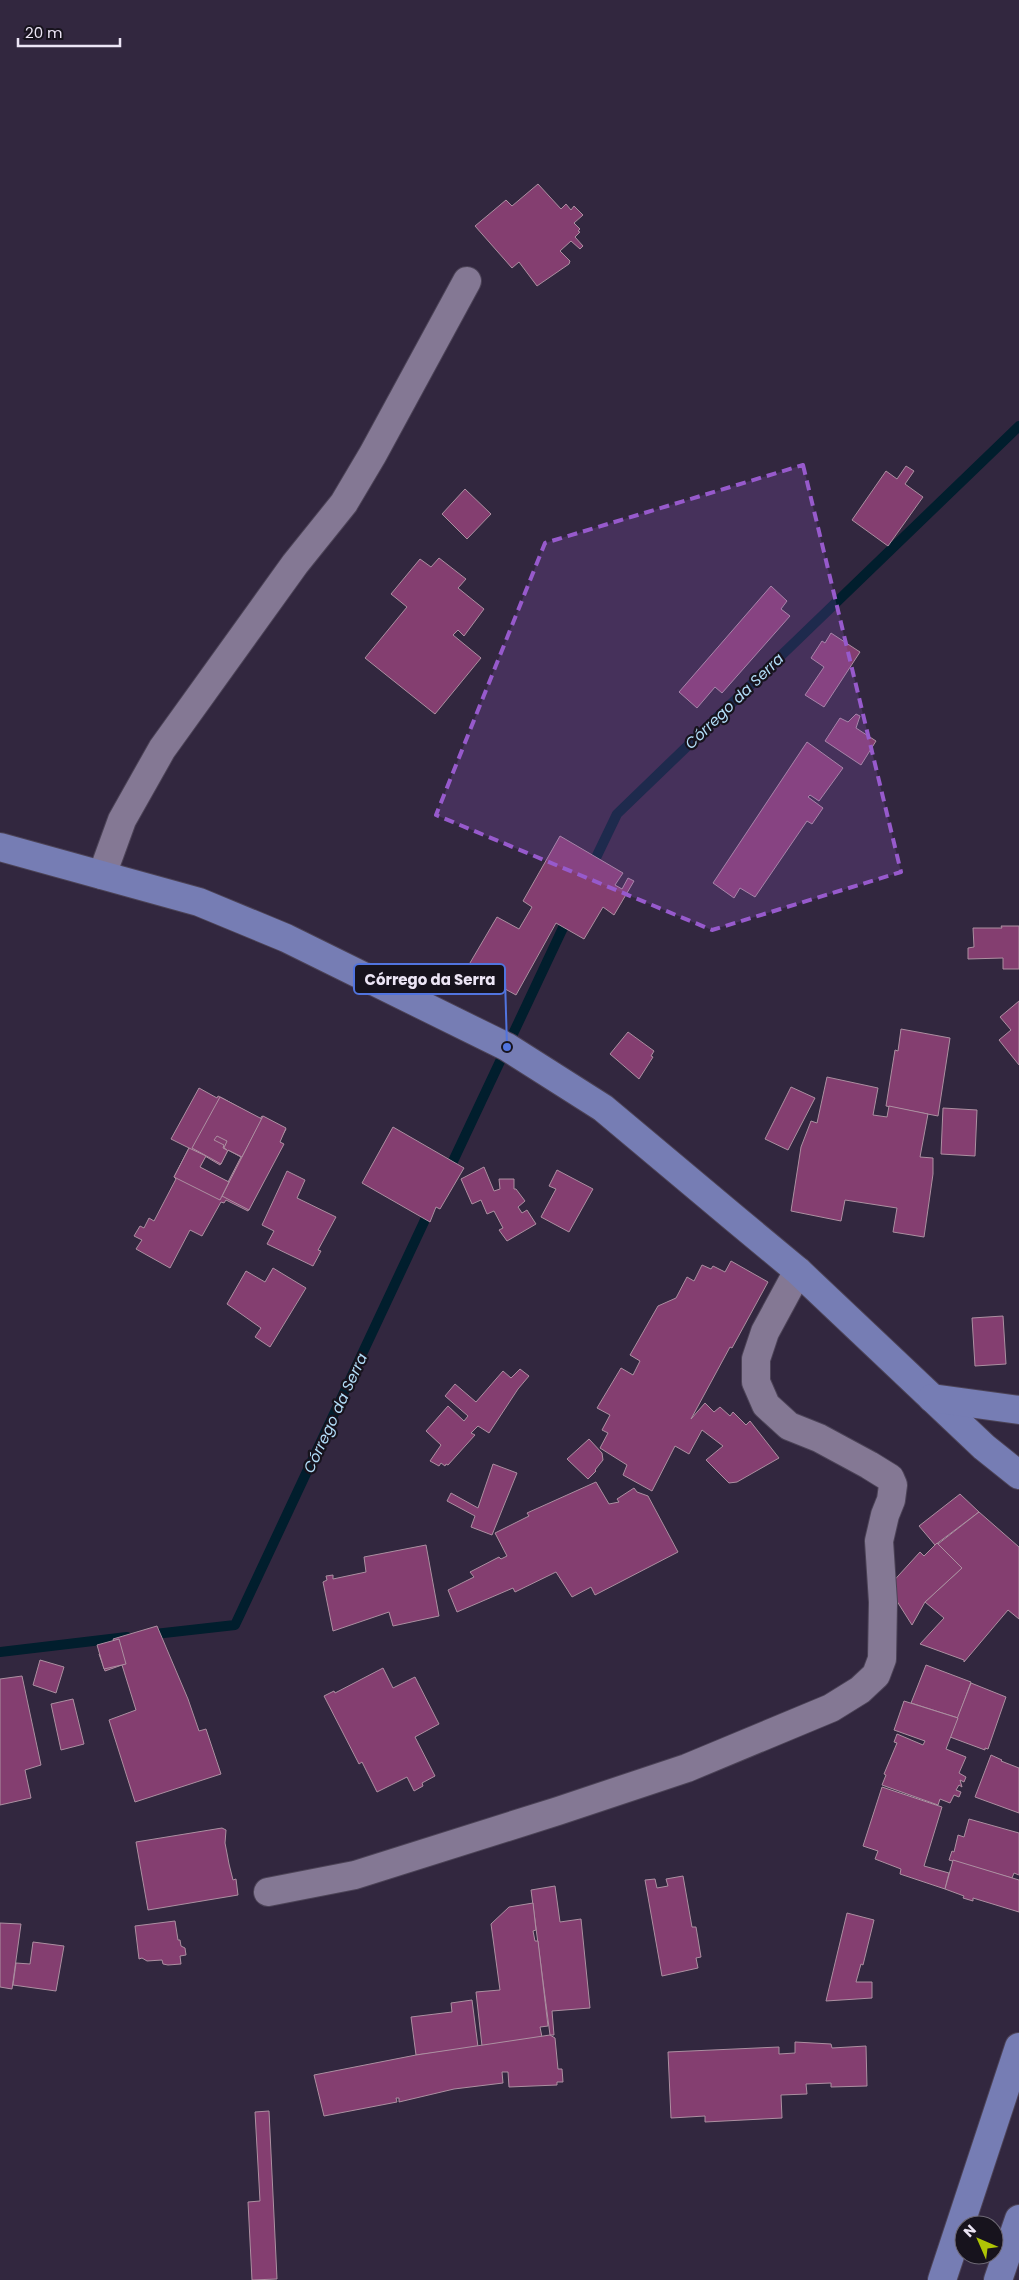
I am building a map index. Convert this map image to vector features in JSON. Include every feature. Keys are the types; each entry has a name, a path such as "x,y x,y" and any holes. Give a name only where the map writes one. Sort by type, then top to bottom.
{"main road":[{"path":"0,847 199,902 286,938 507,1047 603,1108 798,1271 984,1447 1019,1475"},
{"path":"932,1398 1019,1410"},
{"path":"942,2280 1019,2047"},
{"path":"998,2280 1019,2219"}],"street":[{"path":"102,875 122,820 162,749 296,564 344,503 373,454 467,281"},
{"path":"268,1892 354,1875 687,1768 831,1708 860,1690 876,1675 882,1660 883,1602 879,1541 885,1515 891,1500 893,1485 890,1478 869,1465 819,1438 789,1426 766,1405 756,1382 756,1358 765,1332 798,1271"}],"highlighted area":[{"path":"803,465 901,872 712,930 436,815 545,543"}],"building":[{"path":"538,184 561,209 566,204 571,210 574,206 583,215 574,223 580,229 578,231 580,232 575,237 583,246 580,249 571,241 560,251 570,261 569,264 537,286 519,262 512,268 475,226 506,200 512,206"},
{"path":"906,466 914,471 905,484 923,497 888,546 852,520 886,471 897,479"},
{"path":"465,489 491,514 467,539 442,514"},
{"path":"439,558 466,579 458,588 484,609 464,636 458,630 453,635 481,658 435,714 365,658 407,607 391,594 420,559 431,567"},
{"path":"771,586 787,601 781,609 790,616 722,693 715,687 697,708 679,692"},
{"path":"831,633 860,652 824,707 805,695 824,667 811,658 822,641 825,643"},
{"path":"856,714 860,716 856,728 876,741 861,765 825,741 840,718 848,722"},
{"path":"807,742 843,768 819,801 810,795 808,797 823,808 812,824 807,821 755,897 740,888 734,898 713,883"},
{"path":"560,836 623,873 615,885 622,889 628,878 634,881 614,915 603,907 584,939 556,923 516,995 467,968 497,917 519,929 532,907 523,901"},
{"path":"1001,926 1019,926 1019,969 1003,969 1003,958 968,959 968,948 974,947 973,928 1002,928"},
{"path":"1019,1001 1019,1065 999,1040 1011,1030 1000,1017"},
{"path":"901,1029 950,1038 938,1116 886,1106 895,1050 898,1051"},
{"path":"628,1032 654,1051 651,1056 653,1057 639,1079 610,1054"},
{"path":"827,1077 878,1088 873,1115 887,1117 889,1106 928,1114 920,1157 933,1158 933,1174 924,1237 893,1232 897,1208 845,1200 841,1221 791,1211 801,1147 811,1121 817,1123"},
{"path":"791,1087 815,1098 788,1150 765,1139"},
{"path":"199,1088 217,1098 218,1096 224,1099 260,1119 262,1116 286,1129 279,1142 283,1144 248,1211 226,1200 224,1203 221,1202 202,1236 190,1230 170,1268 136,1249 142,1240 134,1236 140,1226 144,1228 149,1218 154,1221 176,1179 174,1177 189,1148 171,1139","holes":["228,1150 241,1157 228,1182 199,1167 205,1156 220,1165"]},
{"path":"220,1097 262,1119 242,1157 228,1150 221,1164 192,1148","holes":["217,1136 227,1141 224,1148 227,1150 223,1148 224,1145 214,1140"]},
{"path":"943,1108 977,1110 975,1156 941,1154"},
{"path":"263,1116 286,1128 280,1142 284,1144 249,1210 222,1196"},
{"path":"393,1127 464,1168 440,1209 436,1207 430,1222 362,1183"},
{"path":"189,1148 206,1156 200,1167 229,1182 220,1200 174,1177"},
{"path":"484,1167 494,1191 500,1189 499,1179 514,1179 514,1189 525,1201 518,1207 522,1213 527,1210 536,1224 507,1241 499,1230 503,1228 494,1211 487,1214 481,1200 472,1204 461,1179"},
{"path":"557,1170 593,1189 569,1232 541,1217 556,1189 549,1186"},
{"path":"287,1171 305,1180 297,1198 336,1217 318,1250 321,1251 313,1266 267,1244 274,1231 262,1225"},
{"path":"731,1261 768,1282 691,1419 705,1403 714,1412 720,1407 730,1416 733,1412 746,1425 750,1421 779,1458 737,1482 729,1483 706,1460 723,1446 702,1430 689,1454 675,1446 652,1491 623,1475 627,1465 600,1448 608,1433 602,1430 610,1415 597,1408 621,1368 633,1375 640,1361 630,1355 658,1306 676,1298 687,1277 694,1281 702,1265 711,1269 713,1266 725,1272"},
{"path":"273,1268 306,1288 270,1347 255,1337 261,1328 227,1304 246,1271 265,1282"},
{"path":"1003,1316 1006,1364 975,1366 972,1318"},
{"path":"520,1369 529,1376 518,1389 489,1433 478,1426 471,1433 475,1435 448,1465 446,1464 445,1466 441,1463 439,1466 430,1461 441,1445 426,1431 448,1406 464,1421 468,1416 445,1396 455,1384 476,1402 503,1371 511,1378"},
{"path":"589,1439 602,1453 603,1460 588,1479 567,1459"},
{"path":"493,1464 517,1473 492,1535 471,1527 475,1516 447,1501 451,1493 478,1508"},
{"path":"596,1482 609,1504 619,1502 617,1499 634,1488 637,1492 648,1496 678,1552 595,1595 591,1587 572,1597 556,1572 515,1592 513,1588 457,1612 448,1590 474,1577 470,1572 499,1557 501,1559 507,1556 495,1533 529,1516 527,1513"},
{"path":"960,1494 979,1512 935,1545 919,1526"},
{"path":"979,1512 1019,1547 1019,1619 1008,1610 964,1662 964,1660 920,1644 944,1618 925,1602 962,1568 938,1544"},
{"path":"937,1543 962,1568 925,1602 912,1625 888,1587 920,1552 924,1556"},
{"path":"426,1545 439,1616 393,1626 389,1612 333,1631 323,1582 327,1580 326,1576 333,1575 333,1579 366,1572 364,1557"},
{"path":"157,1626 188,1699 199,1731 206,1729 221,1774 135,1802 109,1720 136,1710 122,1665 105,1671 99,1654 117,1649 113,1639"},
{"path":"119,1639 126,1664 104,1669 97,1645"},
{"path":"40,1660 64,1667 56,1693 33,1685"},
{"path":"926,1665 971,1682 958,1718 911,1703"},
{"path":"383,1668 393,1688 415,1677 439,1724 415,1737 435,1776 422,1783 423,1786 414,1791 407,1777 377,1792 362,1762 359,1764 324,1696 334,1691 335,1693"},
{"path":"22,1676 41,1765 25,1770 31,1798 0,1805 0,1679"},
{"path":"971,1683 1006,1697 988,1749 985,1748 985,1750 950,1737"},
{"path":"73,1699 84,1744 61,1750 51,1704"},
{"path":"904,1701 958,1718 946,1749 966,1757 959,1773 966,1777 964,1782 960,1780 962,1787 959,1785 956,1790 961,1792 959,1797 954,1795 950,1803 940,1799 938,1805 882,1785 886,1775 884,1774 897,1743 894,1742 897,1734 923,1745 925,1741 894,1730"},
{"path":"991,1755 1019,1768 1019,1813 975,1797"},
{"path":"882,1787 942,1807 924,1866 949,1873 945,1889 900,1874 901,1869 875,1859 878,1851 863,1846"},
{"path":"969,1819 1019,1833 1019,1875 1014,1873 1012,1878 949,1860 952,1851 954,1852 958,1835 964,1837"},
{"path":"222,1828 226,1830 225,1843 233,1880 236,1879 238,1895 148,1910 136,1842"},
{"path":"953,1860 1019,1880 1019,1912 973,1898 973,1901 963,1898 964,1896 945,1889"},
{"path":"683,1876 692,1927 696,1927 701,1957 696,1958 698,1968 662,1976 645,1880 655,1879 657,1888 668,1886 666,1879"},
{"path":"555,1886 560,1922 581,1919 590,2008 552,2011 554,2035 550,2035 531,1890"},
{"path":"533,1903 536,1930 533,1931 535,1941 538,1941 548,2026 540,2027 542,2037 482,2046 476,1992 500,1990 491,1924 509,1907"},
{"path":"847,1913 874,1920 863,1965 861,1964 856,1982 872,1982 872,1998 826,2001"},
{"path":"175,1921 178,1940 180,1940 181,1946 185,1948 186,1955 180,1956 181,1964 168,1965 163,1964 162,1960 147,1961 142,1958 139,1959 135,1926"},
{"path":"0,1923 21,1924 12,1989 0,1987"},
{"path":"33,1942 64,1946 56,1991 13,1985 16,1963 30,1964"},
{"path":"472,2000 478,2047 416,2055 411,2017 452,2012 451,2003"},
{"path":"550,2035 555,2038 558,2069 562,2069 563,2082 557,2082 557,2085 509,2087 508,2072 502,2072 503,2083 454,2089 399,2102 399,2098 396,2098 397,2102 324,2116 314,2075 416,2055"},
{"path":"795,2042 831,2044 832,2048 866,2046 867,2086 831,2087 831,2083 806,2084 807,2094 781,2095 782,2118 705,2122 705,2116 671,2118 668,2052 779,2047 779,2054 795,2053"},
{"path":"269,2111 277,2279 252,2280 248,2202 260,2201 255,2112"}],"waterway":[{"name":"Córrego da Serra","path":"591,868 617,814 1019,426"},
{"name":"Córrego da Serra","path":"447,1174 569,915"},
{"name":"Córrego da Serra","path":"146,1635 235,1625 431,1207"},
{"name":"Córrego da Serra","path":"0,1652 127,1637"}],"place":[{"name":"Córrego da Serra","path":"507,1047"}]}
